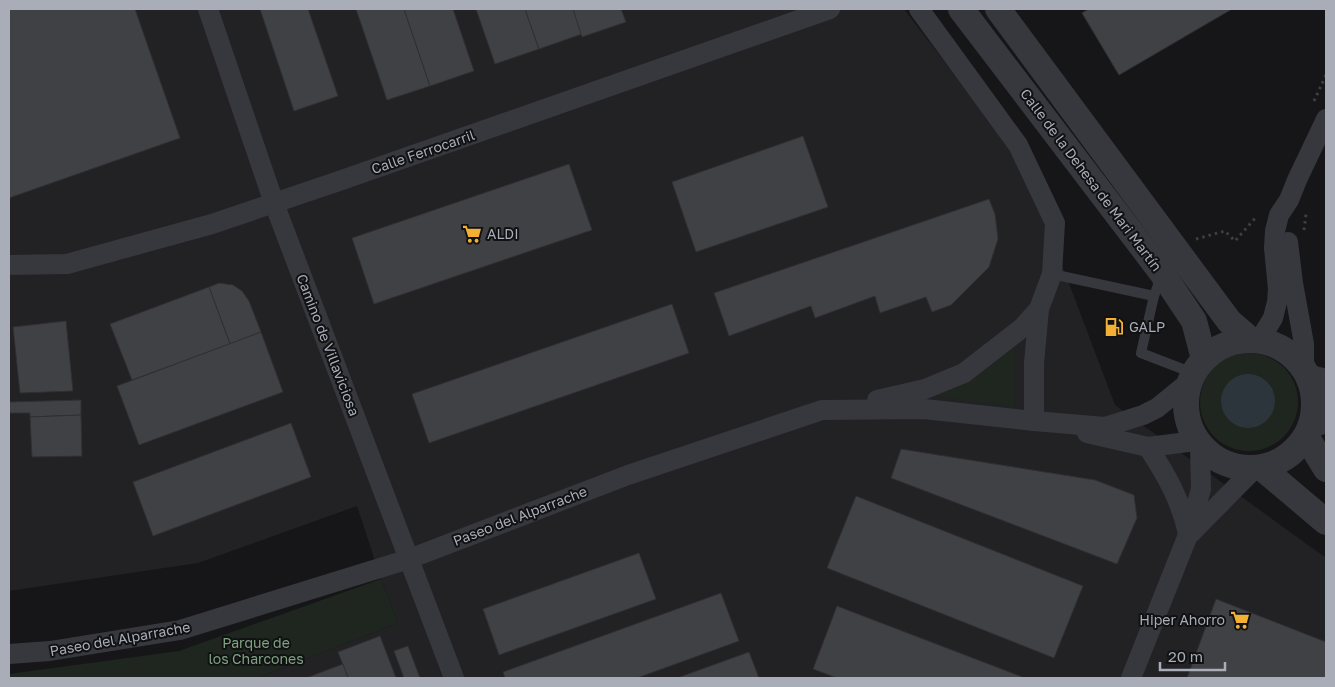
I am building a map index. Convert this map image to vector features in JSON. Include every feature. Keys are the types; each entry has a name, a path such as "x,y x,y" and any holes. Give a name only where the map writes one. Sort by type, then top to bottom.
{"street":[{"name":"Camino de Villaviciosa","path":"208,9 274,203 454,678"},
{"name":"Calle Ferrocarril","path":"9,265 67,264 212,224 830,9"},
{"path":"917,9 1018,145 1056,223 1052,274 1039,309 1034,363 1034,421"},
{"name":"Calle de la Dehesa de Mari Martín","path":"961,9 1158,285 1194,321 1195,372"},
{"name":"Calle de la Dehesa de Mari Martín","path":"998,9 1229,321 1255,340"},
{"path":"1255,340 1273,318 1278,289 1274,248 1275,231 1279,215 1289,200 1297,180 1319,114"},
{"path":"1289,200 1288,248 1304,344 1312,374 1314,429 1326,469"},
{"path":"822,410 925,389 964,373 1022,328 1039,309"},
{"path":"1131,678 1188,535 1201,488 1198,444 1188,422 1185,402 1195,372 1218,349 1234,342 1255,340 1277,346 1292,356 1312,374"},
{"name":"Paseo del Alparrache","path":"9,654 50,651 180,630 409,559 628,475 822,410 924,409 1105,427 1150,411 1195,372"},
{"name":"Paseo del Alparrache","path":"1034,421 1148,447 1198,444"},
{"path":"1198,444 1216,459 1234,467 1258,468 1280,462 1295,451 1314,429"},
{"path":"1148,447 1171,483 1179,502 1188,535"},
{"path":"1258,468 1326,522"},
{"path":"1188,535 1258,468"}],"lane":[{"path":"1052,274 1158,285 1141,353 1195,372"}],"path":[{"path":"1319,114 1326,75"},
{"path":"1193,240 1225,231 1235,241 1260,212"}],"shaded area":[{"path":"9,9 904,9 1025,167 1115,405 1326,558 1326,678 257,678 398,623 357,506 198,563 9,591"},
{"path":"1248,374 1258,376 1267,382 1273,391 1275,401 1273,411 1267,420 1258,426 1248,428 1238,426 1229,420 1223,411 1221,401 1223,391 1229,382 1238,376"}],"green space":[{"path":"1015,341 1014,407 934,396"},
{"path":"1249,353 1259,354 1276,361 1290,375 1297,392 1297,412 1290,429 1276,443 1259,450 1249,451 1239,450 1222,443 1208,429 1201,412 1200,402 1201,392 1208,375 1222,361 1239,354"},
{"name":"Parque de los Charcones","path":"381,579 398,623 257,678 9,678 9,674 179,651"}],"building":[{"path":"9,9 135,9 180,138 9,198"},
{"path":"260,9 308,9 338,96 294,111"},
{"path":"356,9 404,9 430,86 387,100"},
{"path":"404,9 453,9 474,71 430,86"},
{"path":"476,9 525,9 539,49 495,64"},
{"path":"525,9 573,9 582,34 539,49"},
{"path":"573,9 621,9 626,22 582,37"},
{"path":"1089,9 1232,9 1119,75 1082,13"},
{"path":"803,136 828,207 696,252 672,182"},
{"name":"ALDI","path":"569,164 592,230 374,304 352,238"},
{"path":"989,199 995,214 998,239 989,267 951,305 932,312 926,297 880,313 875,296 815,318 811,306 729,336 714,293"},
{"path":"219,283 233,285 242,291 249,301 261,332 230,344 209,287"},
{"path":"209,287 230,344 132,380 110,324"},
{"path":"672,304 689,353 429,443 412,394"},
{"path":"66,321 73,391 20,393 13,327"},
{"path":"261,332 283,392 139,445 117,386"},
{"path":"81,400 81,415 30,417 30,413 9,413 9,402"},
{"path":"81,415 82,456 32,457 30,417"},
{"path":"291,423 311,477 153,536 133,482"},
{"path":"901,449 1095,480 1134,495 1137,518 1117,564 891,478"},
{"path":"856,496 1083,586 1054,658 827,568"},
{"path":"639,553 656,599 499,655 483,609"},
{"path":"721,593 739,641 637,678 505,678 503,672"},
{"name":"Hiper Ahorro","path":"1216,599 1326,642 1326,678 1187,678"},
{"path":"837,606 1025,678 837,678 813,669"},
{"path":"380,636 396,678 348,678 338,652"},
{"path":"408,646 420,678 404,678 394,651"},
{"path":"749,652 759,678 677,678"},
{"path":"343,664 348,678 306,678"}],"place":[{"name":"ALDI","path":"472,234"},
{"name":"GALP","path":"1114,327"},
{"name":"Hiper Ahorro","path":"1240,620"}]}
